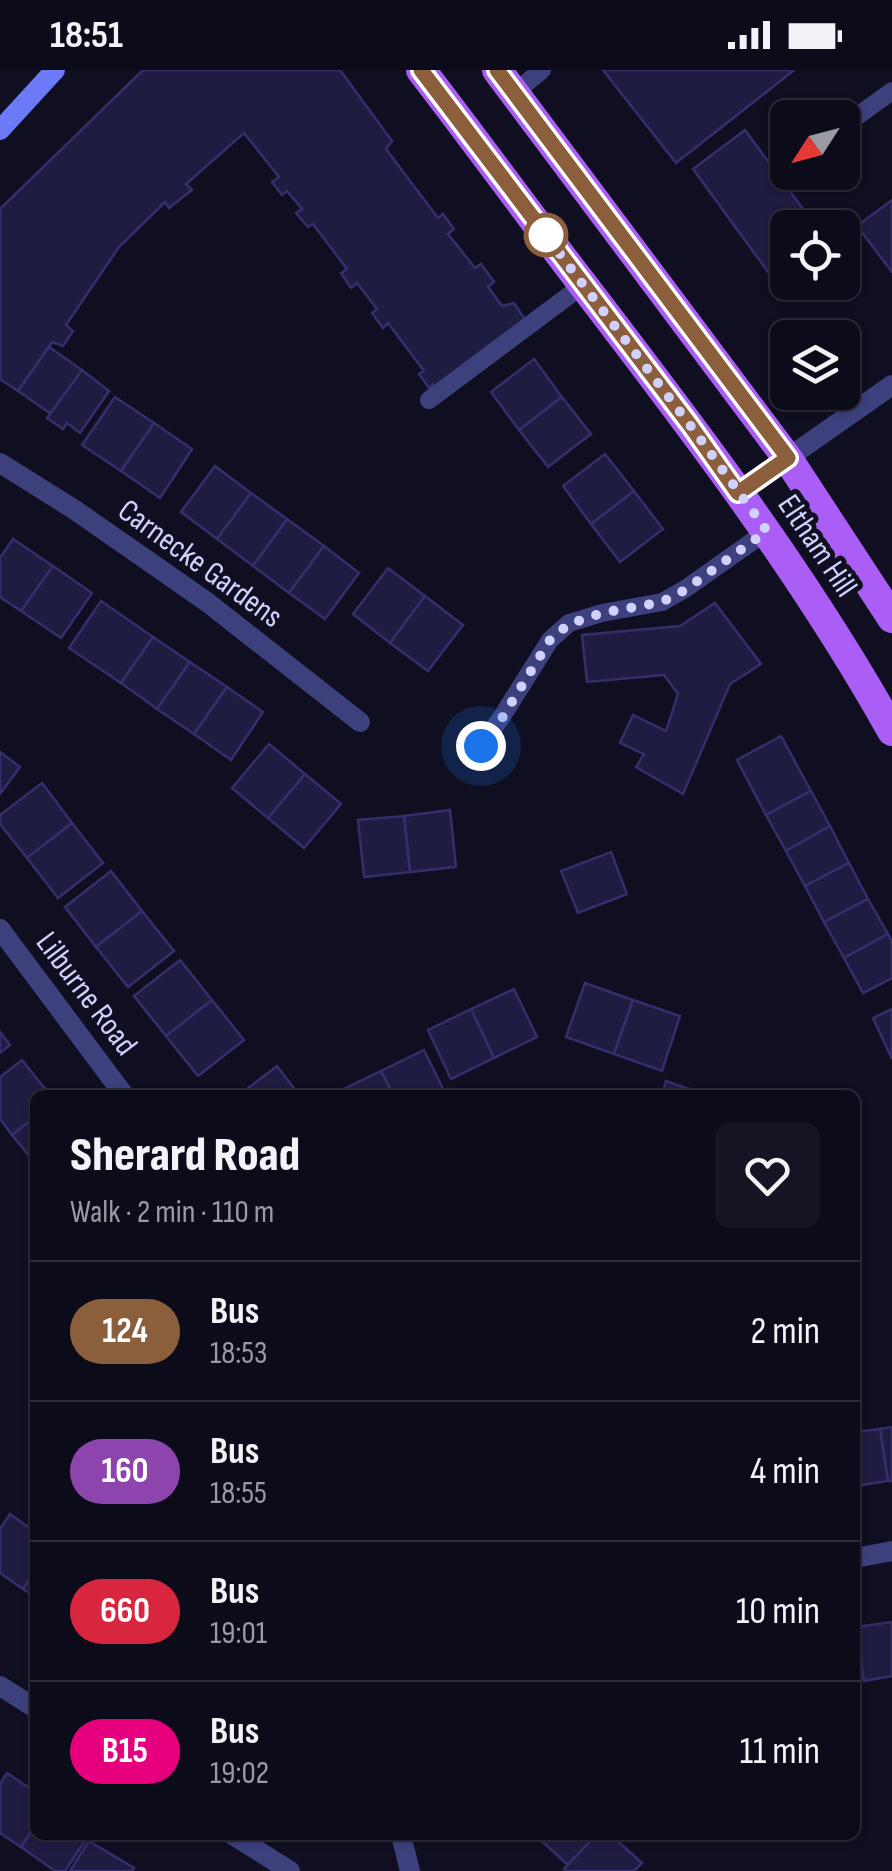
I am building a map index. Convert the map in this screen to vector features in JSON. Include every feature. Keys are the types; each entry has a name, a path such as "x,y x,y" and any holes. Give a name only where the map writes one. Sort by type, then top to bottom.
{"main road":[{"name":"Eltham Hill","path":"421,70 767,531 892,731"},
{"name":"Eltham Hill","path":"506,82 788,458 892,618"}],"street":[{"path":"0,130 55,70"},
{"path":"738,493 892,386"},
{"name":"Carnecke Gardens","path":"0,463 206,602 360,722"},
{"name":"Lilburne Road","path":"0,928 120,1090"},
{"path":"860,1557 892,1551"},
{"path":"0,1686 30,1705"},
{"path":"241,1840 290,1871"},
{"path":"402,1840 410,1871"}],"lane":[{"path":"506,82 542,70"},
{"path":"860,114 892,92"},
{"path":"429,400 584,285"},
{"path":"481,746 550,640 569,624 602,613 662,602 767,531"}],"building":[{"path":"143,70 340,70 392,141 386,149 438,218 443,214 454,229 448,234 475,268 481,264 494,282 488,287 502,306 514,303 526,321 429,388 419,374 424,371 388,323 383,328 372,313 377,309 357,283 351,288 341,273 347,269 313,224 308,227 296,213 302,209 287,191 282,195 272,182 279,177 244,133 186,184 192,190 169,208 165,202 119,247 66,325 73,331 63,346 52,342 18,391 0,379 0,209"},
{"path":"603,70 792,70 793,71 676,163"},
{"path":"745,130 770,164 770,190 789,190 804,210 770,210 770,275 693,169"},
{"path":"892,200 892,272 860,230 860,224"},
{"path":"49,347 82,370 51,414 18,391"},
{"path":"534,359 562,397 519,430 491,392"},
{"path":"82,370 109,391 80,433 67,423 63,429 47,418"},
{"path":"115,397 154,423 121,471 82,445"},
{"path":"562,397 591,434 548,467 519,430"},
{"path":"154,423 192,449 160,498 121,471"},
{"path":"605,454 634,491 591,524 563,486"},
{"path":"215,466 251,493 217,539 181,512"},
{"path":"634,491 663,529 620,562 591,524"},
{"path":"251,493 287,519 253,566 217,539"},
{"path":"287,519 324,546 289,593 253,566"},
{"path":"13,539 53,566 21,611 0,597 0,558"},
{"path":"324,546 359,573 325,619 289,593"},
{"path":"53,566 92,593 61,638 21,611"},
{"path":"388,568 425,596 390,643 353,614"},
{"path":"425,596 463,625 428,671 390,643"},
{"path":"101,601 153,637 121,683 69,648"},
{"path":"715,603 761,664 730,684 683,794 636,767 644,754 620,743 633,715 666,731 678,694 664,675 587,682 582,635 680,626"},
{"path":"153,637 190,662 157,709 121,683"},
{"path":"190,662 227,687 194,734 157,709"},
{"path":"227,687 263,712 231,760 194,734"},
{"path":"781,736 811,791 766,815 737,760"},
{"path":"269,744 305,774 268,818 232,788"},
{"path":"0,752 20,767 0,794"},
{"path":"305,774 341,804 304,848 268,818"},
{"path":"42,783 72,823 27,858 0,824 0,815"},
{"path":"811,791 830,826 786,851 766,815"},
{"path":"450,810 456,867 410,872 404,816"},
{"path":"404,816 410,872 364,877 358,820"},
{"path":"72,823 103,863 58,898 27,858"},
{"path":"830,826 849,863 805,886 786,851"},
{"path":"611,852 627,894 578,913 561,871"},
{"path":"849,863 868,899 824,922 805,886"},
{"path":"111,871 142,911 96,947 65,907"},
{"path":"868,899 888,934 844,958 824,922"},
{"path":"142,911 174,951 128,987 96,947"},
{"path":"888,934 892,942 892,978 863,993 844,958"},
{"path":"180,960 212,1000 166,1036 134,996"},
{"path":"585,983 633,1000 614,1054 566,1037"},
{"path":"514,989 537,1037 494,1058 471,1009"},
{"path":"212,1000 244,1040 198,1076 166,1036"},
{"path":"633,1000 680,1016 662,1071 614,1054"},
{"path":"471,1009 494,1058 451,1079 428,1030"},
{"path":"892,1009 892,1059 873,1018"},
{"path":"0,1032 10,1045 0,1053"},
{"path":"424,1050 444,1090 390,1090 381,1071"},
{"path":"22,1060 46,1090 30,1090 30,1121 12,1135 0,1119 0,1077"},
{"path":"277,1066 295,1090 246,1090"},
{"path":"381,1071 390,1090 342,1090"},
{"path":"666,1081 692,1090 663,1090"},
{"path":"30,1121 30,1157 12,1135"},
{"path":"892,1427 892,1481 888,1481 880,1429"},
{"path":"880,1429 888,1481 860,1485 860,1431"},
{"path":"10,1514 30,1528 30,1578 23,1589 0,1573 0,1529"},
{"path":"892,1622 892,1676 864,1681 860,1626"},
{"path":"7,1773 30,1789 30,1834 21,1847 0,1833 0,1784"},
{"path":"30,1834 30,1840 86,1840 65,1871 55,1871 21,1847"},
{"path":"540,1840 591,1840 568,1865"},
{"path":"591,1840 617,1840 642,1863 634,1871 564,1869"},
{"path":"89,1841 134,1868 70,1871"}],"bus line":[{"name":"124","path":"421,70 738,493 788,458 497,70"}],"route":[{"path":"481,746 550,640 569,624 602,613 662,602 767,531 537,224 546,235"}]}
